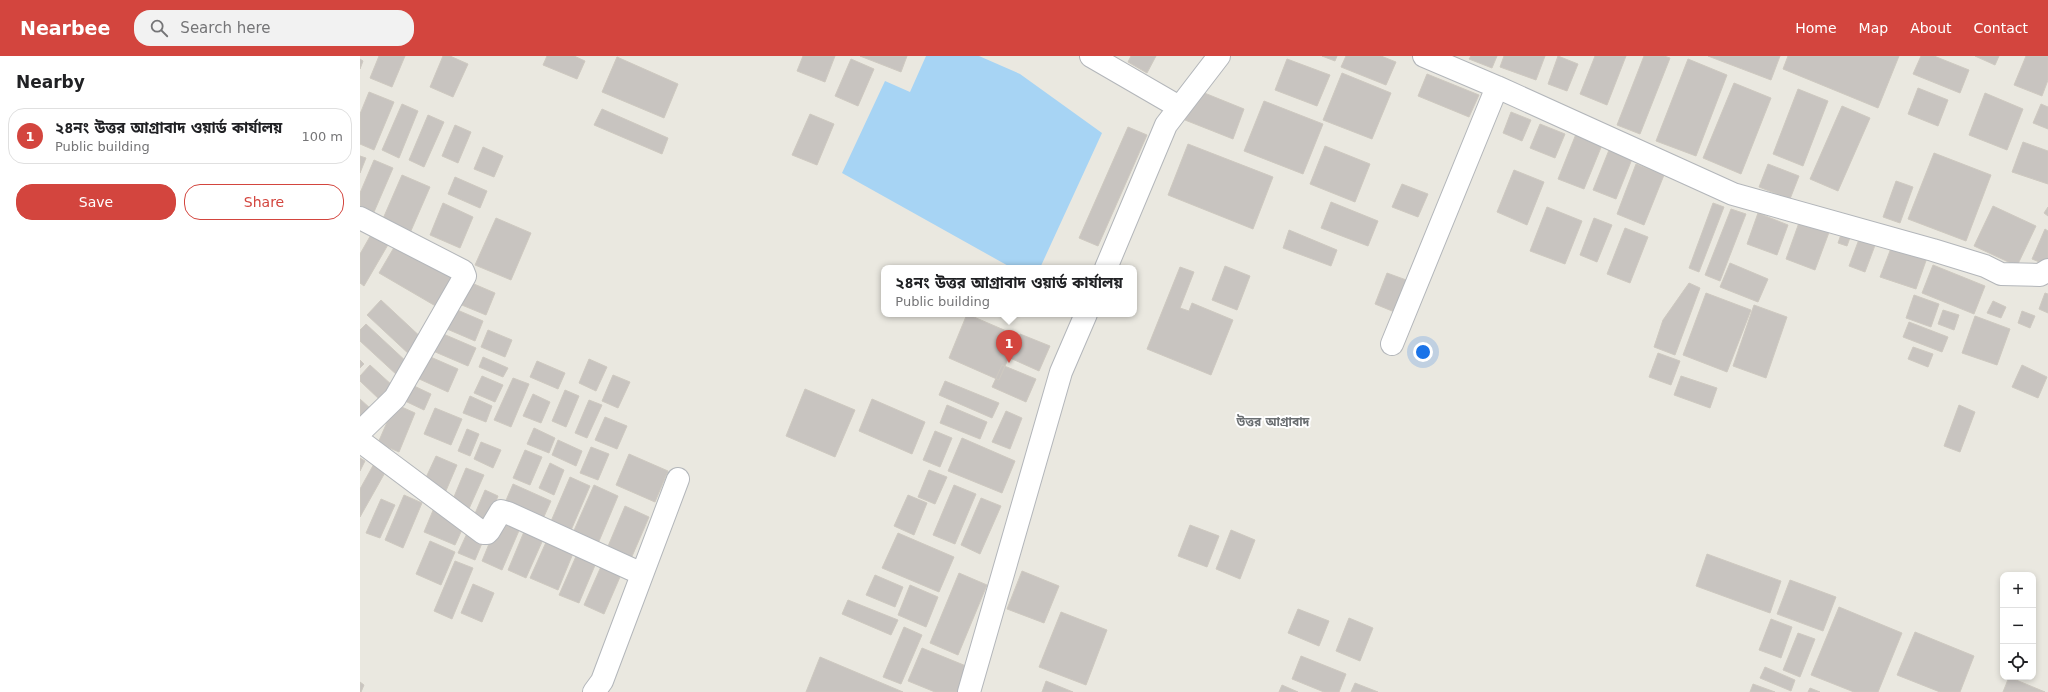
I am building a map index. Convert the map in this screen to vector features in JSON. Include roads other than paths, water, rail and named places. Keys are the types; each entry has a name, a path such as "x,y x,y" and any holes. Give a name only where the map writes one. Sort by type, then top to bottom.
{"street":[{"path":"1091,56 1179,107"},
{"path":"1107,265 1166,125 1219,56"},
{"path":"1424,56 1498,87 1733,194 1933,250 1985,266 2000,274 2040,274 2048,270"},
{"path":"1392,344 1498,87"},
{"path":"360,218 463,271 465,276 395,398 360,432"},
{"path":"969,692 1061,372 1085,317"},
{"path":"360,441 483,533 487,533 489,531 501,511 642,574"},
{"path":"594,692 602,681 678,479"}],"water":[{"path":"926,56 979,56 1020,74 1102,133 1041,265 1007,265 842,173 885,81 910,92"}],"place":[{"name":"২৪নং উত্তর আগ্রাবাদ ওয়ার্ড কার্যালয়","path":"1009,363"}],"district":[{"name":"উত্তর আগ্রাবাদ","path":"1273,422"}]}
